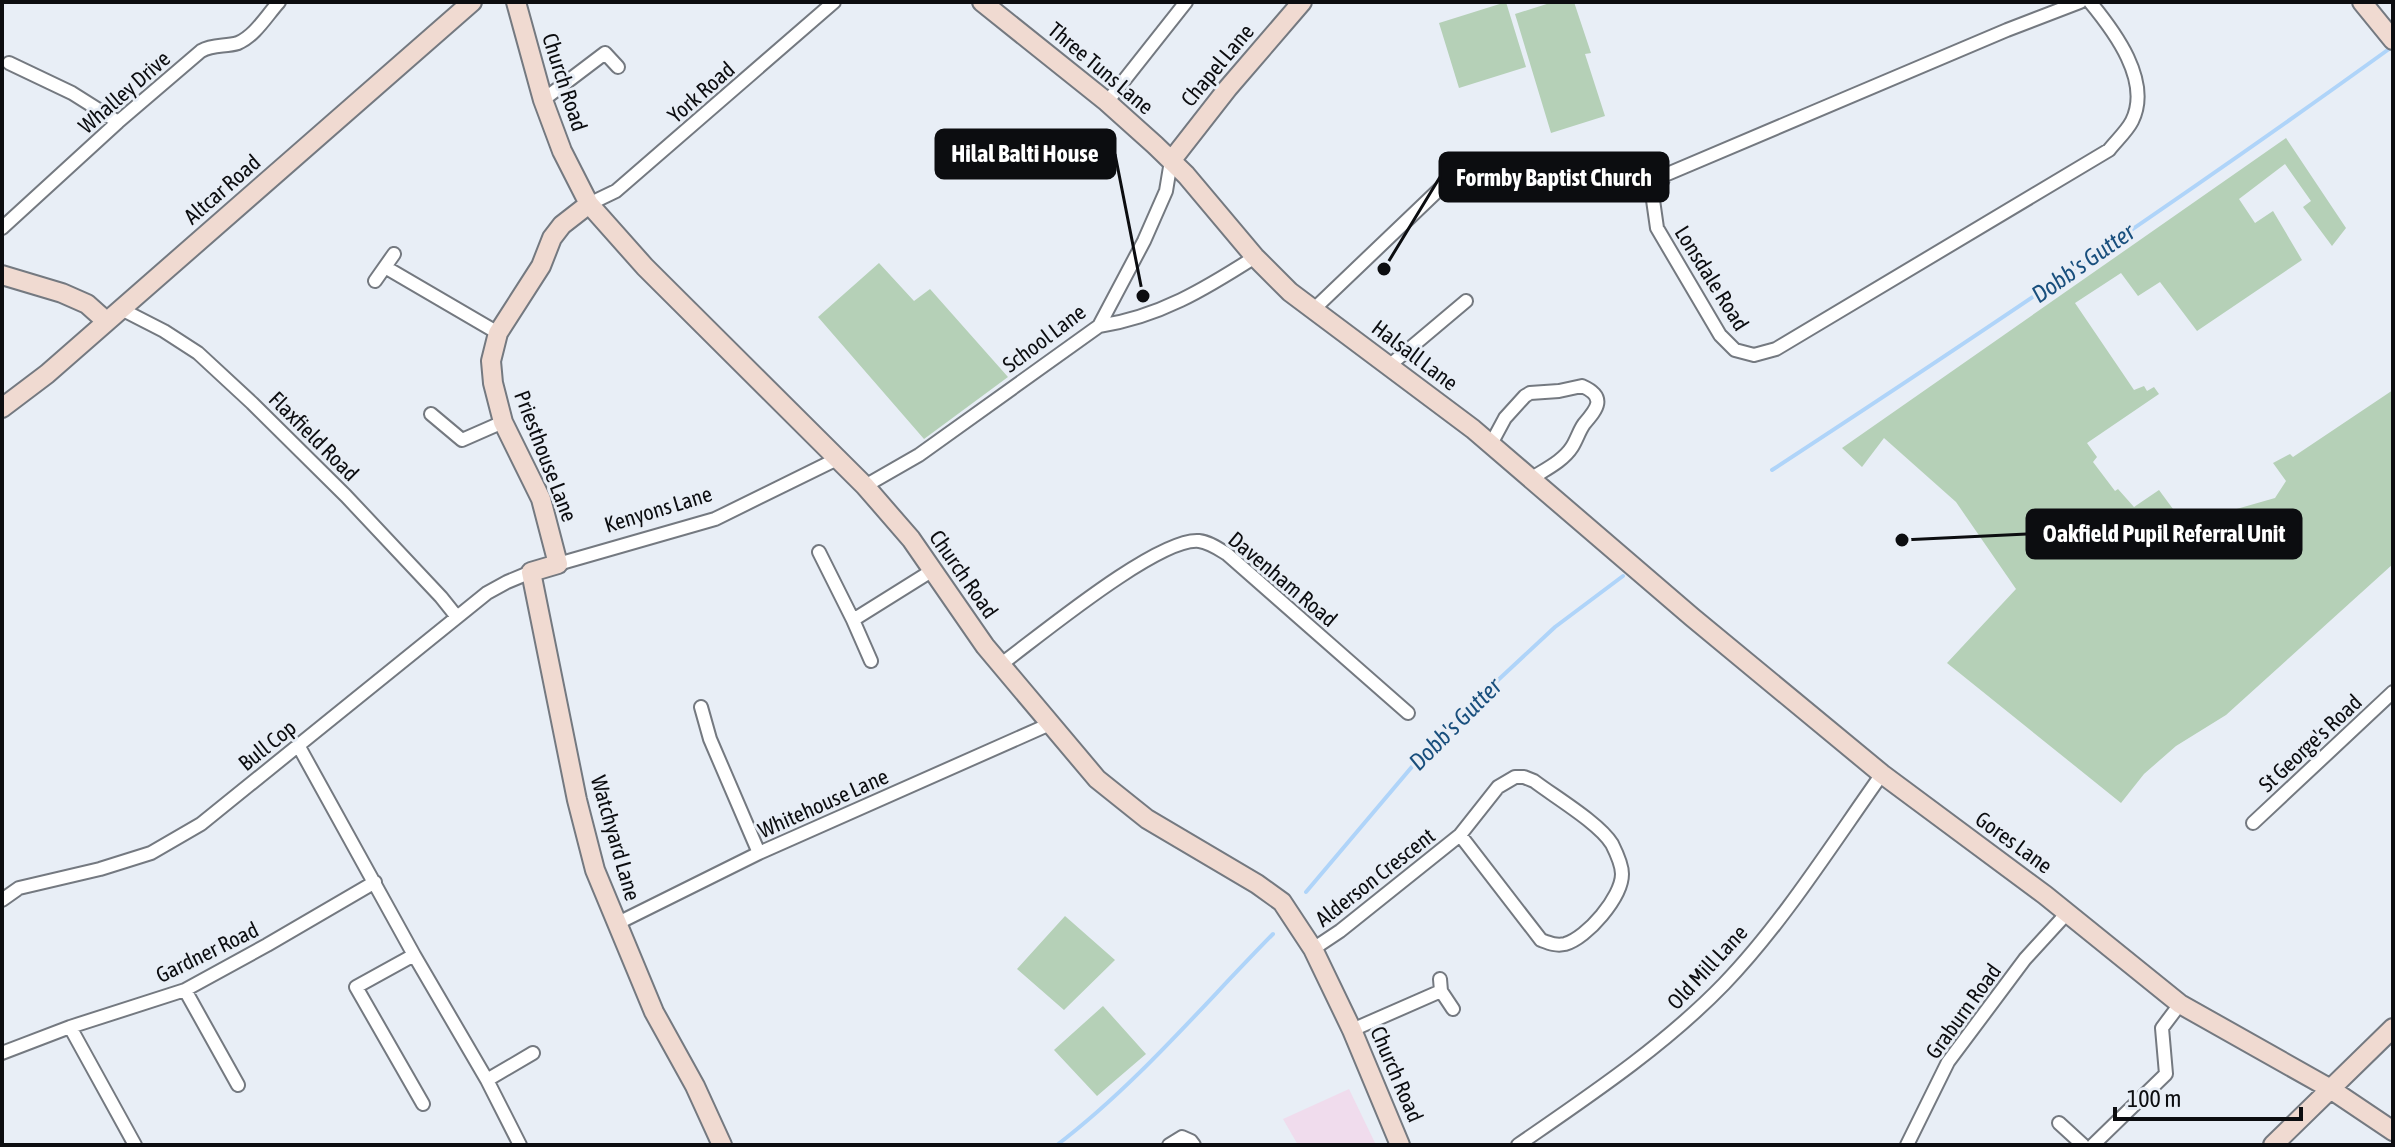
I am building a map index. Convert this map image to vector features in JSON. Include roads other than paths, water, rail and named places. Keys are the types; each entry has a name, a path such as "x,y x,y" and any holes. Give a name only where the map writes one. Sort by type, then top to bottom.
{"street":[{"name":"Whalley Drive","path":"2,228 201,51 211,46 237,43 249,36 279,2"},
{"name":"Altcar Road","path":"2,408 47,374 472,2"},
{"name":"Church Road","path":"516,2 543,100 562,151 589,204 645,267 865,486 933,570 1000,665 1097,779 1170,834 1257,884 1282,902 1313,949 1352,1030 1400,1145"},
{"name":"York Road","path":"589,204 616,191 834,2"},
{"name":"Three Tuns Lane","path":"982,2 1107,102 1186,175"},
{"path":"1107,102 1186,2"},
{"name":"Chapel Lane","path":"1171,161 1228,88 1302,2"},
{"name":"Lonsdale Road","path":"2080,2 1992,36 1665,175 1653,200 1657,228 1720,335 1735,350 1754,355 1776,349 2109,150 2133,120 2138,93 2132,66 2109,25 2090,2"},
{"path":"2362,2 2393,40"},
{"path":"543,100 605,53 618,67"},
{"path":"28,71 35,58"},
{"path":"9,63 72,93 118,122"},
{"name":"School Lane","path":"865,486 919,455 1099,326 1144,241 1166,191 1171,161"},
{"name":"Halsall Lane","path":"1186,175 1255,257 1290,292 1491,444 1628,561"},
{"path":"1313,310 1448,181"},
{"name":"Priesthouse Lane","path":"558,564 541,499 503,422 491,361 498,333 541,266 552,238 562,225 589,204"},
{"path":"375,281 394,254"},
{"path":"1099,326 1125,322 1172,306 1255,257"},
{"path":"385,267 498,333"},
{"path":"2,275 87,304 106,321"},
{"path":"1390,365 1466,301"},
{"name":"Flaxfield Road","path":"121,309 198,353 346,496 457,617"},
{"path":"1491,444 1505,418 1519,400 1530,393 1582,386 1590,390 1598,403 1596,412 1564,456 1532,478"},
{"path":"431,414 462,440 503,422"},
{"name":"Kenyons Lane","path":"531,572 715,519 837,459"},
{"name":"Davenham Road","path":"1000,665 1146,560 1173,546 1199,541 1227,554 1408,713"},
{"path":"819,552 871,661"},
{"name":"Gores Lane","path":"1628,561 1882,774 2068,912 2180,1004 2329,1088 2393,1131"},
{"path":"853,620 933,570"},
{"name":"Bull Cop","path":"2,900 19,888 151,853 201,824 487,593 531,572"},
{"name":"Watchyard Lane","path":"531,572 577,800 595,870 654,1012 695,1086 722,1145"},
{"name":"St George's Road","path":"2253,823 2393,692"},
{"path":"701,707 710,739 759,853"},
{"name":"Whitehouse Lane","path":"616,924 759,853 1050,724"},
{"path":"298,745 487,1080 520,1145"},
{"name":"Old Mill Lane","path":"1519,1145 1672,1033 1726,982 1788,904 1882,774"},
{"name":"Alderson Crescent","path":"1313,949 1352,922 1460,835 1498,787 1515,777 1534,781 1603,832 1623,872 1619,889 1610,907 1579,937 1554,945 1541,940 1460,835"},
{"name":"Gardner Road","path":"2,1053 70,1027 185,990 375,882"},
{"name":"Graburn Road","path":"1907,1145 1948,1062 2025,959 2068,912"},
{"path":"414,955 356,987 423,1104"},
{"path":"1352,1030 1441,985 1453,1009"},
{"path":"185,990 238,1085"},
{"path":"2093,1145 2166,1074 2162,1028 2180,1004"},
{"path":"70,1027 135,1145"},
{"path":"2273,1145 2393,1028"},
{"path":"487,1080 533,1053"},
{"path":"2059,1123 2083,1145"},
{"path":"1169,1145 1182,1137 1194,1145"}],"waterway":[{"name":"Dobb's Gutter","path":"1772,470 2083,263 2389,49"},
{"name":"Dobb's Gutter","path":"1306,892 1438,736 1555,627 1623,576"},
{"name":"Dobb's Gutter","path":"1057,1145 1142,1070 1273,934"}],"place":[{"name":"Formby Baptist Church","path":"1384,269"},
{"name":"Hilal Balti House","path":"1143,296"},
{"name":"Oakfield Pupil Referral Unit","path":"1902,540"}]}
